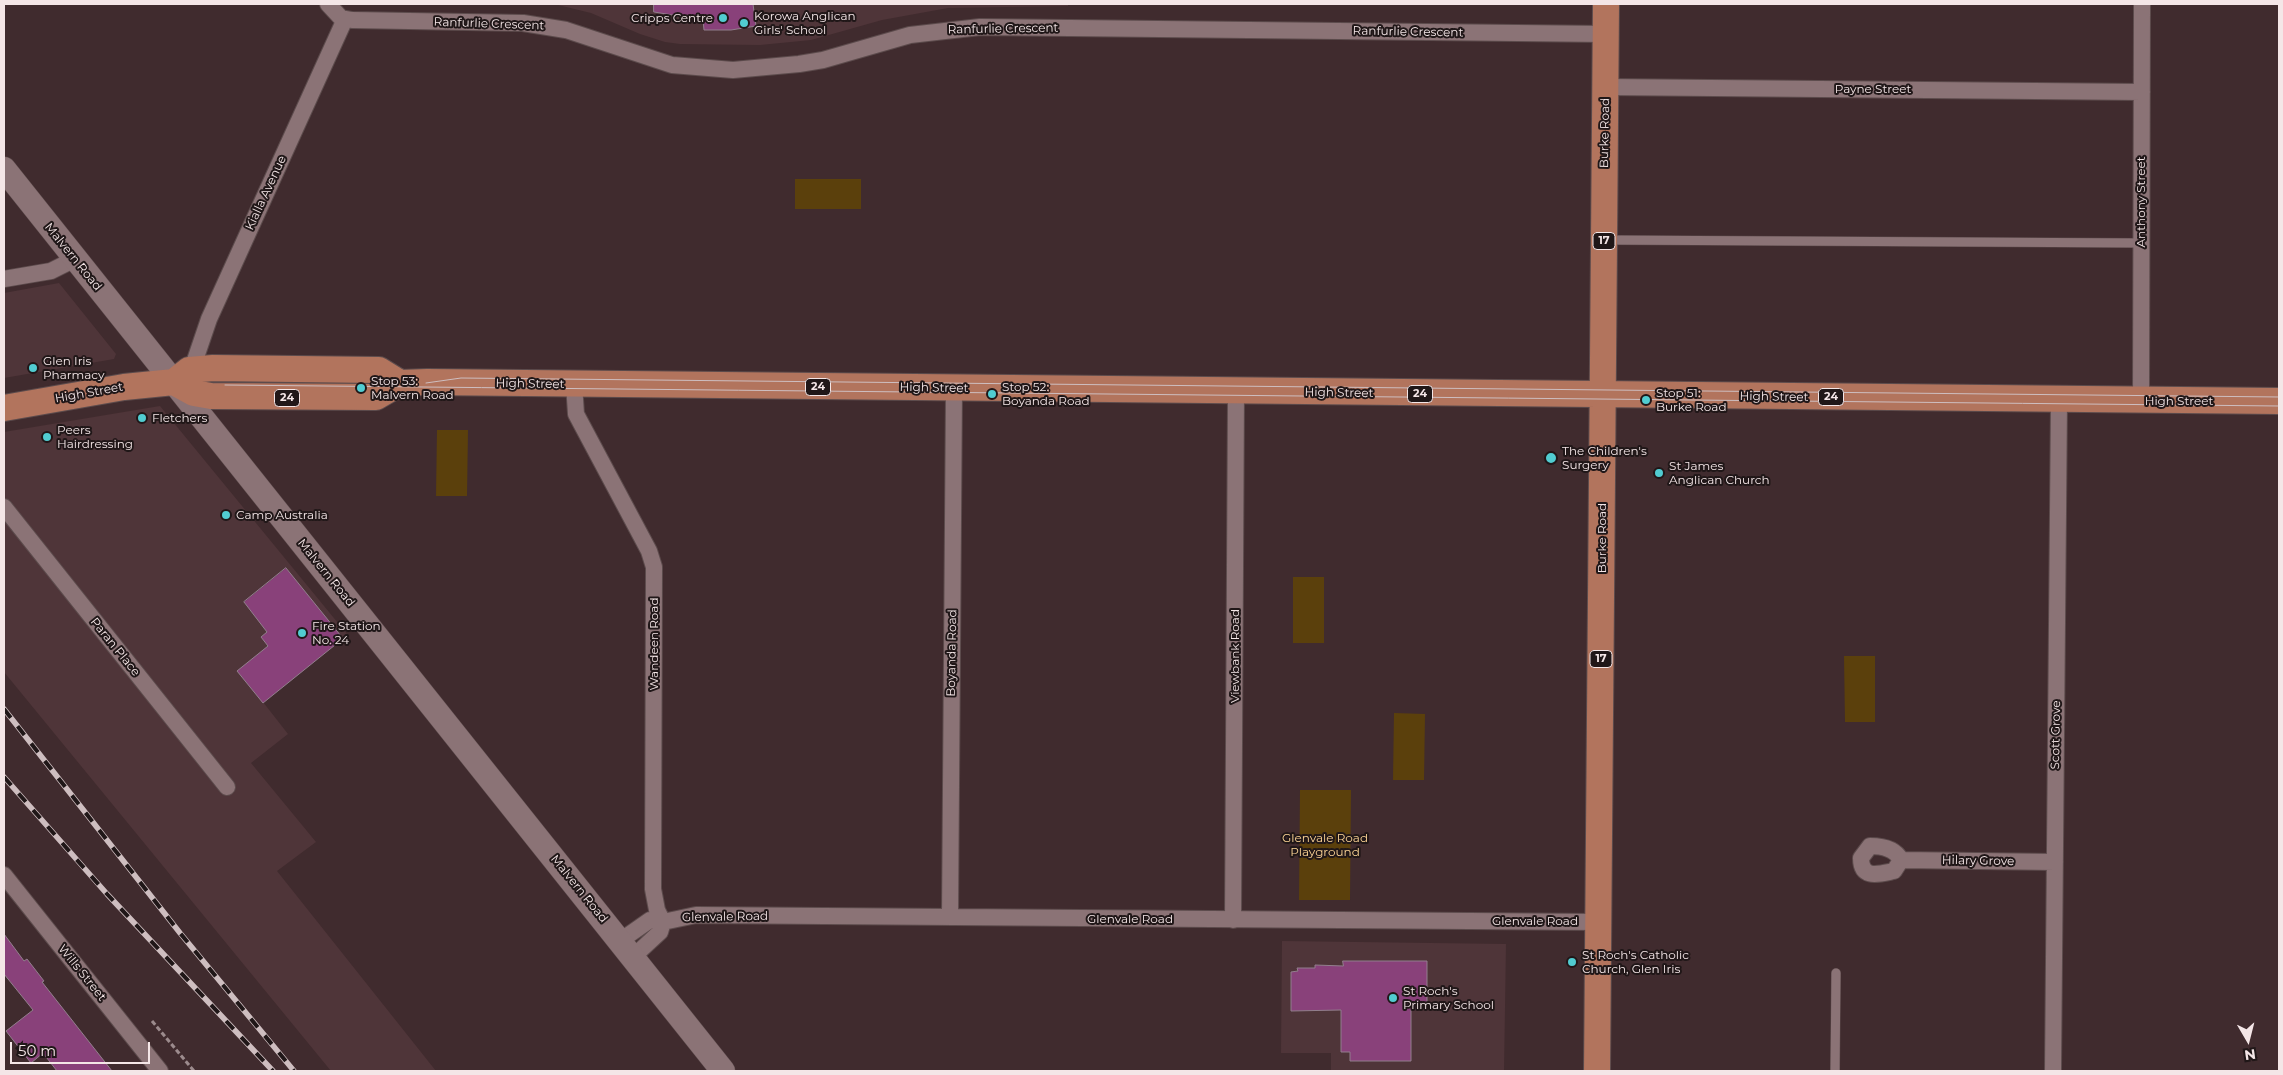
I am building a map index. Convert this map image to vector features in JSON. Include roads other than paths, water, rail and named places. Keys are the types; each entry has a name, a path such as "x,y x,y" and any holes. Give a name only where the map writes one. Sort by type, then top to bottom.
{"main road":[{"name":"Burke Road","path":"1597,1071 1606,4"},
{"name":"Malvern Road","path":"4,169 75,259 183,375 722,1071"},
{"name":"High Street","path":"4,408 183,375 194,393 211,396 330,398 376,397 400,383 2279,402"}],"street":[{"path":"328,4 345,20"},
{"name":"Anthony Street","path":"2141,400 2142,4"},
{"name":"Ranfurlie Crescent","path":"345,20 544,25 566,30 672,66 733,70 823,60 910,35 980,27 1606,34"},
{"name":"Kialla Avenue","path":"183,375 345,20"},
{"name":"Payne Street","path":"1605,87 2142,92"},
{"path":"4,279 51,271 75,259"},
{"name":"Wandeen Road","path":"574,384 576,414 649,551 654,567 653,889 657,910 663,922"},
{"name":"Boyanda Road","path":"950,918 954,389"},
{"name":"Viewbank Road","path":"1233,920 1236,392"},
{"name":"Scott Grove","path":"2053,1071 2058,400"},
{"name":"Paran Place","path":"4,507 227,787"},
{"name":"Hilary Grove","path":"1901,860 2055,862"},
{"name":"Wills Street","path":"4,875 160,1071"},
{"name":"Glenvale Road","path":"663,922 696,915 1598,922"},
{"path":"626,949 660,932 663,922"}],"lane":[{"path":"1604,240 2141,243"},
{"path":"1834,1071 1836,973"}],"tram line":[{"path":"426,383 461,378 2279,397"},
{"path":"225,385 2279,406"}],"railway":[{"path":"4,709 180,933 294,1071"},
{"path":"4,777 107,894 273,1071"}],"place":[{"name":"Cripps Centre","path":"723,18"},
{"name":"Korowa Anglican Girls' School","path":"744,23"},
{"name":"Glen Iris Pharmacy","path":"33,368"},
{"name":"Stop 53: Malvern Road","path":"361,388"},
{"name":"Stop 52: Boyanda Road","path":"992,394"},
{"name":"Stop 51: Burke Road","path":"1646,400"},
{"name":"Fletchers","path":"142,418"},
{"name":"Peers Hairdressing","path":"47,437"},
{"name":"The Children's Surgery","path":"1551,458"},
{"name":"St James Anglican Church","path":"1659,473"},
{"name":"Camp Australia","path":"226,515"},
{"name":"Fire Station No. 24","path":"302,633"},
{"name":"St Roch's Catholic Church, Glen Iris","path":"1572,962"},
{"name":"St Roch's Primary School","path":"1393,998"}],"park label":[{"name":"Glenvale Road Playground","path":"1325,845"}]}
